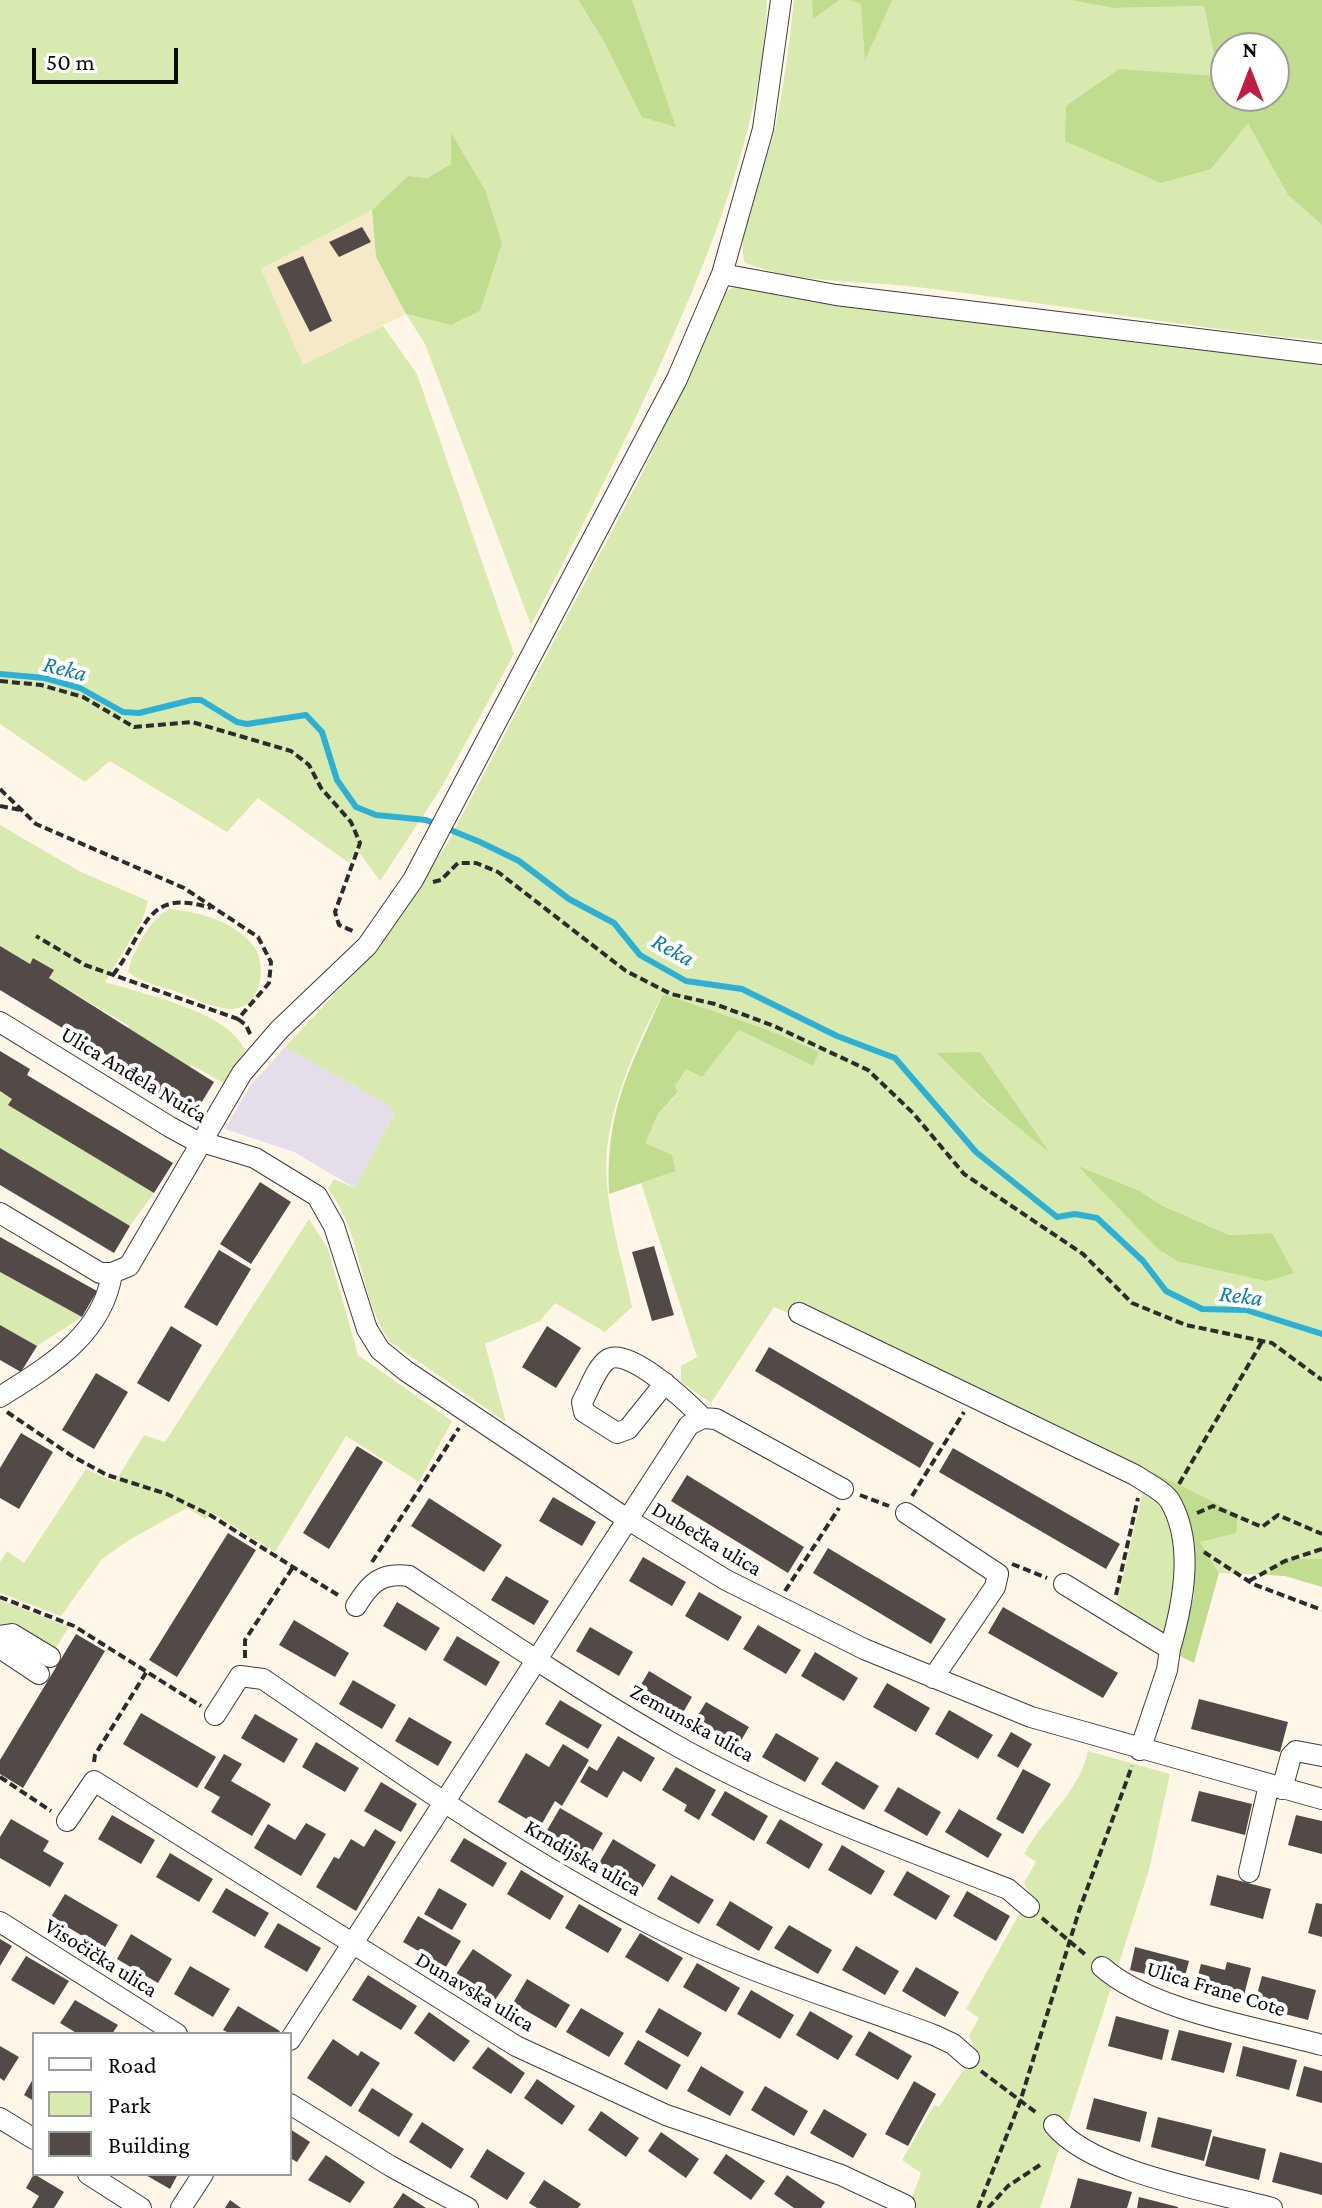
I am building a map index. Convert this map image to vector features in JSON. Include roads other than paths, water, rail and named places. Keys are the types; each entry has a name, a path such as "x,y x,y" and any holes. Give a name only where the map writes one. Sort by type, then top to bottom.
{"street":[{"path":"202,1143 226,1096 267,1042 372,939 413,880 677,379 722,274 763,129 781,0"},
{"path":"722,274 836,295 1322,354"},
{"name":"Ulica Anđela Nuića","path":"0,1022 170,1127 202,1143 135,1259 121,1271 112,1273"},
{"name":"Dubečka ulica","path":"202,1143 255,1158 317,1196 334,1226 367,1329 380,1350 627,1519 776,1607 933,1678 1138,1755 1322,1799"},
{"path":"0,1213 88,1268 112,1273 108,1299 79,1340 0,1397"},
{"path":"799,1313 1142,1480 1169,1500 1179,1530 1184,1593 1167,1670 1138,1755"},
{"path":"665,1383 703,1418"},
{"path":"292,2037 689,1425 703,1418 716,1419 846,1490"},
{"path":"904,1512 998,1574 995,1587 933,1678"},
{"name":"Zemunska ulica","path":"356,1606 369,1585 395,1574 409,1576 536,1660 672,1743 812,1813 1008,1889 1029,1907"},
{"path":"1064,1584 1170,1649"},
{"path":"0,1636 12,1634 45,1665 0,1648"},
{"name":"Krndijska ulica","path":"215,1715 234,1681 246,1674 263,1679 442,1802 579,1886 663,1931 752,1969 934,2035 953,2044 969,2058"},
{"path":"1249,1872 1276,1787 1291,1756 1296,1751 1322,1756"},
{"name":"Dunavska ulica","path":"67,1821 94,1781 458,2012 563,2070 666,2115 841,2175 905,2205"},
{"name":"Visočička ulica","path":"0,1922 174,2032"},
{"name":"Ulica Frane Cote","path":"1102,1967 1119,1982 1147,1996 1322,2045"},
{"path":"292,2105 392,2167 468,2208"},
{"path":"0,2118 32,2138"},
{"path":"1054,2125 1067,2141 1121,2167 1272,2208"},
{"path":"91,2176 141,2208"},
{"path":"181,2208 202,2176"}],"waterway":[{"name":"Reka","path":"0,674 45,678 80,688 123,712 139,713 201,700 237,722 247,724 306,715 322,732 337,780 356,807 376,815 426,820 480,842 519,861 569,899 614,923 640,955 686,981 742,989 837,1036 895,1058 976,1152 1057,1217 1075,1214 1097,1218 1143,1261 1166,1291 1202,1309 1246,1310 1322,1334"}]}
